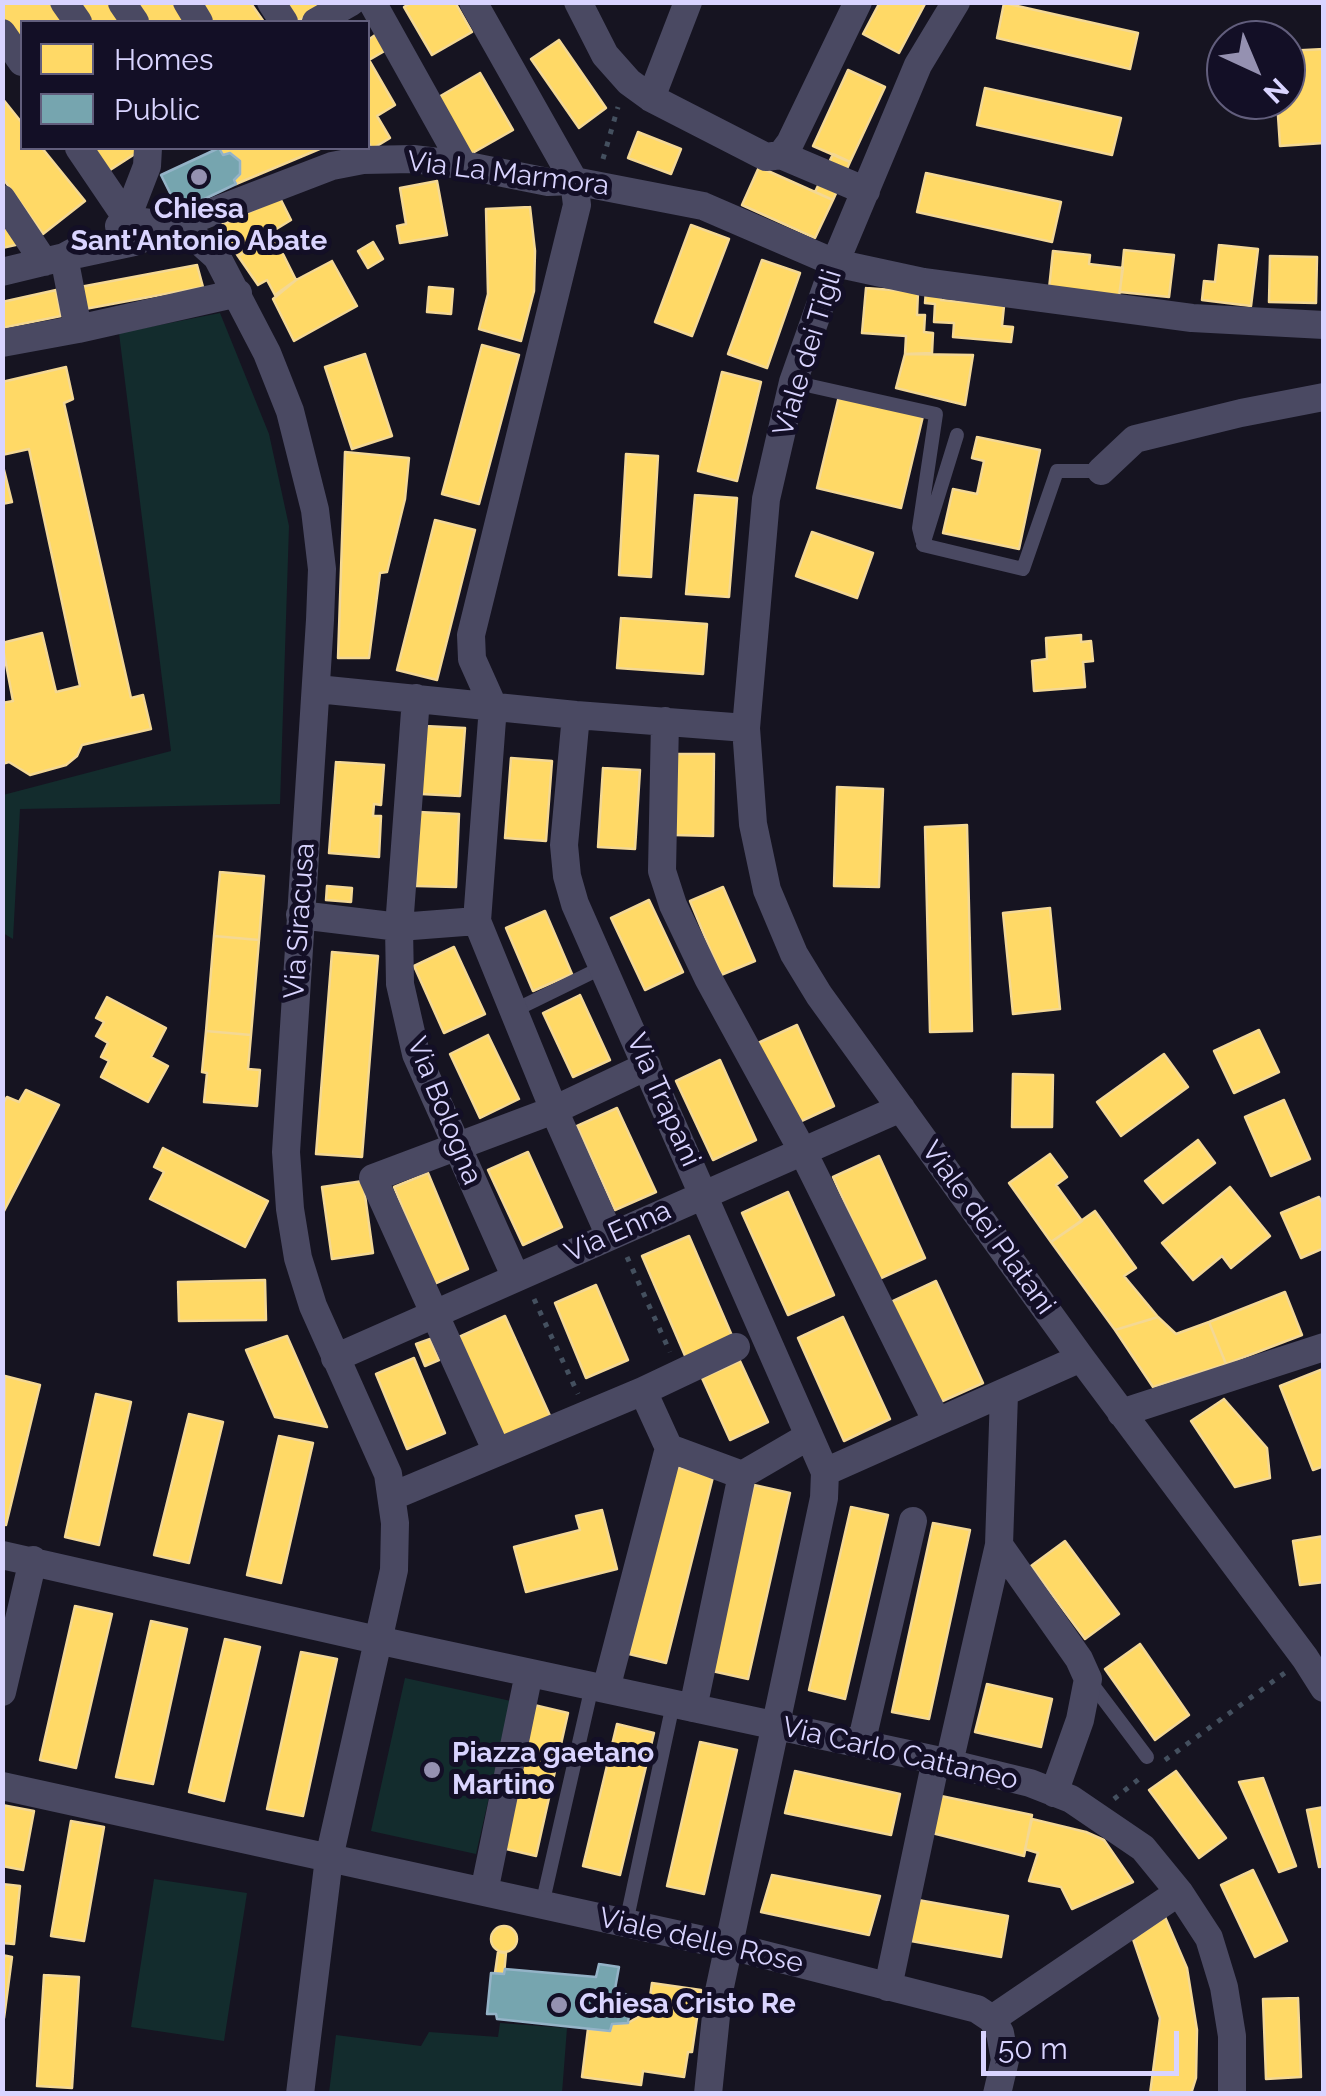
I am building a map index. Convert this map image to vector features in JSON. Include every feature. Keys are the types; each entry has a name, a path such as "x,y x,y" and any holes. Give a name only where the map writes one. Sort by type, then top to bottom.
{"street":[{"path":"320,20 351,2"},
{"path":"372,2 464,165"},
{"path":"474,2 586,183 577,205 471,635 472,659 494,706 477,920 554,1110 618,1246"},
{"path":"578,2 606,55 628,82 651,98 766,157 781,156 866,190"},
{"path":"651,98 688,2"},
{"path":"781,156 858,2"},
{"name":"Viale dei Tigli","path":"746,728 766,499 794,382 836,263 918,65 956,2"},
{"path":"4,37 20,59"},
{"path":"80,150 130,224"},
{"name":"Via La Marmora","path":"2,272 54,260 130,224 172,226 359,154 464,165 548,182 586,183 703,206 836,263 923,282 1192,318 1324,326"},
{"path":"130,224 148,157"},
{"path":"2,199 54,260 78,330"},
{"name":"Via Siracusa","path":"172,226 198,239 218,257 238,293 290,410 316,510 322,569 286,1152 290,1209 303,1274 335,1358 388,1474 393,1496 394,1570 330,1858 300,2094"},
{"path":"2,343 78,330 238,293"},
{"path":"1292,322 1324,305"},
{"path":"1102,471 1135,439 1324,398"},
{"path":"317,688 746,728"},
{"name":"Via Bologna","path":"416,698 398,927 400,984 416,1054 525,1288"},
{"name":"Via Trapani","path":"576,715 564,845 575,904 825,1472"},
{"path":"666,720 662,871 673,905 708,978 802,1150 937,1422"},
{"name":"Viale dei Platani","path":"746,728 753,824 767,890 794,954 818,995 1324,1688"},
{"path":"300,915 398,927 477,920"},
{"path":"498,1452 373,1178 554,1110 648,1066"},
{"name":"Via Enna","path":"335,1358 436,1314 525,1288 618,1246 704,1194 901,1108"},
{"path":"393,1496 643,1391 736,1347"},
{"path":"1122,1412 1324,1347"},
{"path":"708,2094 718,1996 824,1498 825,1472 1081,1358"},
{"path":"599,1687 669,1448 643,1391"},
{"path":"888,1987 999,1545 1004,1394"},
{"path":"683,1706 742,1475 810,1436"},
{"path":"669,1448 742,1475"},
{"path":"860,1744 913,1520"},
{"path":"999,1545 1079,1659 1088,1679 1083,1708 1054,1792"},
{"name":"Via Carlo Cattaneo","path":"2,1554 942,1762 1054,1792 1097,1815 1143,1848 1179,1892 1208,1938 1224,1986 1232,2036 1232,2094"},
{"path":"2,1692 33,1560"},
{"path":"484,1892 529,1672"},
{"name":"Viale delle Rose","path":"2,1786 730,1946 977,2010 992,2019"},
{"path":"997,2094 1005,2060 1000,2033 992,2019 1179,1892"}],"lane":[{"path":"794,382 936,414 919,528 923,546"},
{"path":"923,546 957,435"},
{"path":"923,546 1023,569 1057,472 1102,471"},
{"path":"513,1011 603,967"},
{"path":"1088,1679 1148,1764"},
{"path":"542,1905 599,1687"},
{"path":"626,1923 683,1706"}],"path":[{"path":"586,183 616,111"},
{"path":"618,1246 680,1373"},
{"path":"525,1288 588,1414"},
{"path":"1165,1760 1305,1658"},
{"path":"1097,1815 1148,1764"}],"green space":[{"path":"220,313 269,434 289,526 280,804 20,809 13,939 3,933 3,795 171,751 119,333"},
{"name":"Piazza gaetano Martino","path":"405,1678 511,1701 476,1854 371,1831"},
{"path":"154,1879 247,1893 224,2041 131,2027"},
{"path":"500,2023 567,2028 562,2093 329,2093 336,2035 421,2046 429,2032 498,2037"}],"building: Homes":[{"path":"2,2 51,2 62,20 20,20 20,45 2,19"},
{"path":"77,2 110,2 121,20 89,20"},
{"path":"131,2 175,2 186,20 142,20"},
{"path":"205,2 250,2 263,20 209,20 200,6"},
{"path":"280,2 330,2 299,20 294,20"},
{"path":"412,2 455,2 472,32 432,55 404,7"},
{"path":"880,2 926,2 899,53 863,34"},
{"path":"1004,3 1138,33 1130,69 997,38"},
{"path":"378,33 388,49 370,59 370,39"},
{"path":"559,40 606,108 579,128 531,59"},
{"path":"1324,49 1324,143 1280,146 1278,120 1306,120 1306,50"},
{"path":"370,62 395,105 377,116 390,138 372,149"},
{"path":"848,70 885,87 850,162 813,146"},
{"path":"480,73 513,130 469,155 437,98"},
{"path":"985,88 1121,118 1112,155 977,125"},
{"path":"2,98 20,120 20,150 44,150 85,201 43,234 2,177"},
{"path":"638,132 681,149 671,174 628,158"},
{"path":"91,150 141,150 107,172"},
{"path":"220,150 317,150 236,184 240,161 230,153 223,155"},
{"path":"833,154 850,162 833,200 815,192"},
{"path":"759,167 833,200 815,238 742,205"},
{"path":"926,173 1061,202 1052,242 917,212"},
{"path":"437,181 447,235 400,243 397,226 406,224 400,188"},
{"path":"280,198 291,220 273,231 274,236 238,256 219,226"},
{"path":"530,207 534,291 521,341 479,329 488,294 486,209"},
{"path":"2,216 20,244 2,248"},
{"path":"691,225 729,239 692,336 655,322"},
{"path":"274,236 296,280 275,295 267,280 258,285 238,256"},
{"path":"373,242 383,259 368,268 358,251"},
{"path":"1219,245 1258,249 1251,306 1202,300 1204,281 1215,282"},
{"path":"1124,250 1174,255 1169,297 1120,292"},
{"path":"1053,251 1090,255 1089,264 1123,268 1119,296 1049,289"},
{"path":"1270,256 1317,257 1316,303 1269,302"},
{"path":"762,260 800,273 767,368 728,354"},
{"path":"332,261 357,306 294,341 273,299 296,280"},
{"path":"197,265 203,287 85,309 80,287"},
{"path":"429,287 453,289 451,314 427,312"},
{"path":"866,288 918,292 917,315 925,315 924,332 933,333 932,353 905,354 906,336 862,333"},
{"path":"56,290 61,316 2,328 2,302"},
{"path":"926,290 941,292 941,300 1004,306 1002,326 1013,327 1011,342 953,337 954,323 934,322 935,304 925,303"},
{"path":"482,345 519,355 479,504 442,494"},
{"path":"365,354 392,436 352,449 325,367"},
{"path":"905,354 973,355 965,405 896,388"},
{"path":"66,367 73,399 64,403 131,698 143,695 151,729 82,745 66,765 30,775 9,762 2,764 2,703 13,701 2,643 42,633 56,692 80,686 29,449 2,455 2,382"},
{"path":"722,372 761,382 737,481 698,471"},
{"path":"839,396 923,416 901,508 817,488"},
{"path":"977,437 1040,450 1019,549 943,533 953,489 977,494 984,461 972,458"},
{"path":"345,452 409,458 405,499 387,572 380,573 369,658 338,658"},
{"path":"626,454 658,456 651,577 619,575"},
{"path":"2,462 12,502 2,504"},
{"path":"695,495 737,498 729,597 686,594"},
{"path":"435,520 475,530 437,680 397,670"},
{"path":"812,532 873,553 857,598 796,576"},
{"path":"621,618 707,624 703,674 617,668"},
{"path":"1081,635 1081,642 1091,641 1093,661 1083,662 1085,687 1034,691 1032,661 1047,659 1046,638"},
{"path":"425,726 465,728 460,796 421,794"},
{"path":"675,754 714,754 713,836 674,835"},
{"path":"511,758 552,761 546,841 505,838"},
{"path":"336,762 384,765 381,805 374,804 373,816 381,816 379,857 329,853"},
{"path":"603,768 640,770 635,849 598,847"},
{"path":"837,787 883,789 879,887 834,886"},
{"path":"419,812 459,814 456,887 416,886"},
{"path":"967,825 972,1031 930,1032 925,827"},
{"path":"220,872 264,876 259,940 214,936"},
{"path":"327,886 352,888 351,902 326,900"},
{"path":"723,887 755,961 721,975 690,901"},
{"path":"649,900 683,972 645,990 611,918"},
{"path":"1050,908 1060,1009 1013,1014 1003,913"},
{"path":"545,911 572,974 533,991 506,928"},
{"path":"214,936 259,940 251,1035 206,1031"},
{"path":"454,947 485,1014 444,1033 414,966"},
{"path":"332,952 378,956 362,1157 316,1154"},
{"path":"580,995 610,1060 573,1077 543,1013"},
{"path":"107,997 166,1028 151,1057 168,1066 148,1102 101,1077 109,1061 101,1057 108,1043 96,1036 104,1022 96,1018"},
{"path":"797,1025 834,1106 795,1124 758,1043"},
{"path":"1259,1030 1279,1072 1234,1093 1214,1051"},
{"path":"206,1031 251,1035 248,1069 260,1070 257,1106 204,1102"},
{"path":"488,1035 519,1099 480,1118 450,1054"},
{"path":"1164,1054 1188,1087 1121,1136 1097,1102"},
{"path":"720,1060 756,1140 713,1160 676,1081"},
{"path":"1013,1074 1053,1075 1052,1127 1012,1127"},
{"path":"26,1090 59,1105 3,1213 2,1105 7,1097 19,1102"},
{"path":"1284,1100 1310,1159 1271,1176 1245,1117"},
{"path":"617,1108 656,1192 615,1210 577,1126"},
{"path":"1198,1140 1215,1163 1163,1203 1145,1181"},
{"path":"163,1148 268,1201 245,1247 150,1199 164,1172 154,1167"},
{"path":"528,1152 562,1227 523,1245 488,1170"},
{"path":"1050,1154 1067,1177 1056,1185 1082,1221 1051,1242 1009,1183"},
{"path":"879,1156 925,1258 879,1279 833,1177"},
{"path":"428,1173 468,1269 434,1284 394,1187"},
{"path":"363,1181 373,1253 332,1259 322,1187"},
{"path":"1230,1187 1270,1236 1231,1268 1222,1256 1193,1280 1162,1243"},
{"path":"788,1192 834,1295 788,1315 742,1213"},
{"path":"1319,1197 1324,1206 1324,1248 1301,1258 1281,1213"},
{"path":"1095,1211 1136,1268 1124,1276 1158,1317 1115,1330 1051,1242"},
{"path":"689,1236 733,1338 686,1358 642,1256"},
{"path":"265,1280 266,1320 179,1321 178,1282"},
{"path":"936,1281 983,1383 936,1404 891,1302"},
{"path":"596,1285 628,1360 586,1378 555,1303"},
{"path":"1285,1292 1302,1335 1226,1364 1209,1322"},
{"path":"505,1316 551,1418 505,1439 459,1337"},
{"path":"843,1317 890,1419 844,1441 798,1338"},
{"path":"1158,1317 1176,1334 1209,1322 1226,1364 1153,1387 1115,1330"},
{"path":"287,1336 327,1427 275,1417 246,1350"},
{"path":"430,1339 439,1360 425,1366 416,1344"},
{"path":"414,1358 445,1433 407,1449 376,1374"},
{"path":"740,1361 768,1422 730,1440 702,1378"},
{"path":"1323,1369 1324,1466 1313,1470 1280,1386"},
{"path":"5,1376 40,1385 6,1525 2,1524"},
{"path":"96,1394 131,1402 99,1545 65,1537"},
{"path":"1224,1399 1267,1448 1270,1478 1235,1487 1191,1421"},
{"path":"189,1414 223,1422 189,1563 154,1555"},
{"path":"279,1436 313,1443 281,1583 247,1575"},
{"path":"676,1467 713,1477 666,1663 629,1654"},
{"path":"754,1485 790,1493 748,1679 712,1671"},
{"path":"851,1507 888,1515 845,1699 809,1690"},
{"path":"602,1510 617,1569 526,1592 514,1547 580,1530 576,1516"},
{"path":"933,1523 970,1530 929,1719 892,1712"},
{"path":"1324,1536 1324,1582 1300,1585 1293,1541"},
{"path":"1065,1541 1119,1614 1085,1639 1031,1566"},
{"path":"75,1606 112,1614 76,1768 40,1760"},
{"path":"151,1621 187,1629 153,1784 116,1777"},
{"path":"225,1639 260,1647 224,1801 189,1792"},
{"path":"1140,1644 1189,1715 1155,1740 1105,1669"},
{"path":"301,1652 337,1659 303,1816 267,1809"},
{"path":"987,1684 1052,1699 1041,1747 975,1732"},
{"path":"534,1705 568,1713 536,1856 502,1848"},
{"path":"617,1724 654,1733 620,1875 583,1866"},
{"path":"700,1742 737,1750 704,1894 667,1886"},
{"path":"795,1771 900,1794 891,1835 785,1813"},
{"path":"1176,1771 1226,1838 1199,1858 1149,1790"},
{"path":"1263,1778 1296,1866 1279,1872 1239,1782"},
{"path":"941,1796 1032,1815 1024,1856 932,1833"},
{"path":"2,1805 34,1811 23,1870 2,1866"},
{"path":"1324,1807 1324,1866 1319,1867 1307,1810"},
{"path":"1032,1819 1104,1840 1133,1882 1072,1909 1061,1887 1029,1881 1038,1853 1025,1849"},
{"path":"71,1821 104,1827 84,1941 51,1936"},
{"path":"1253,1870 1287,1941 1255,1957 1221,1885"},
{"path":"772,1875 880,1896 869,1935 761,1912"},
{"path":"2,1884 20,1886 14,1944 2,1943"},
{"path":"918,1900 1008,1916 1001,1957 911,1941"},
{"path":"1165,1917 1187,1968 1197,2030 1196,2078 1191,2094 1150,2094 1160,2018 1133,1939"},
{"path":"504,1926 514,1929 514,1949 504,1952 494,1949 491,1939 494,1929"},
{"path":"498,1952 506,1953 504,1974 495,1973"},
{"path":"2,1955 12,1957 4,2018 2,2018"},
{"path":"44,1975 79,1977 72,2088 37,2086"},
{"path":"652,1983 701,1990 692,2052 688,2052 684,2077 643,2071 641,2085 582,2077 588,2029 610,2031 612,2024 628,2023 648,2011"},
{"path":"1298,1998 1301,2077 1266,2079 1263,1999"}],"building: Public":[{"name":"Chiesa Sant'Antonio Abate","path":"215,150 223,155 230,153 240,161 236,184 179,211 161,175"},
{"name":"Chiesa Cristo Re","path":"599,1964 619,1967 615,1989 631,1997 628,2023 612,2024 610,2031 497,2019 496,2014 487,2014 491,1973 504,1974 505,1969 596,1977"}],"place":[{"name":"Chiesa Sant'Antonio Abate","path":"199,177"},
{"name":"Piazza gaetano Martino","path":"432,1770"},
{"name":"Chiesa Cristo Re","path":"559,2005"}]}
